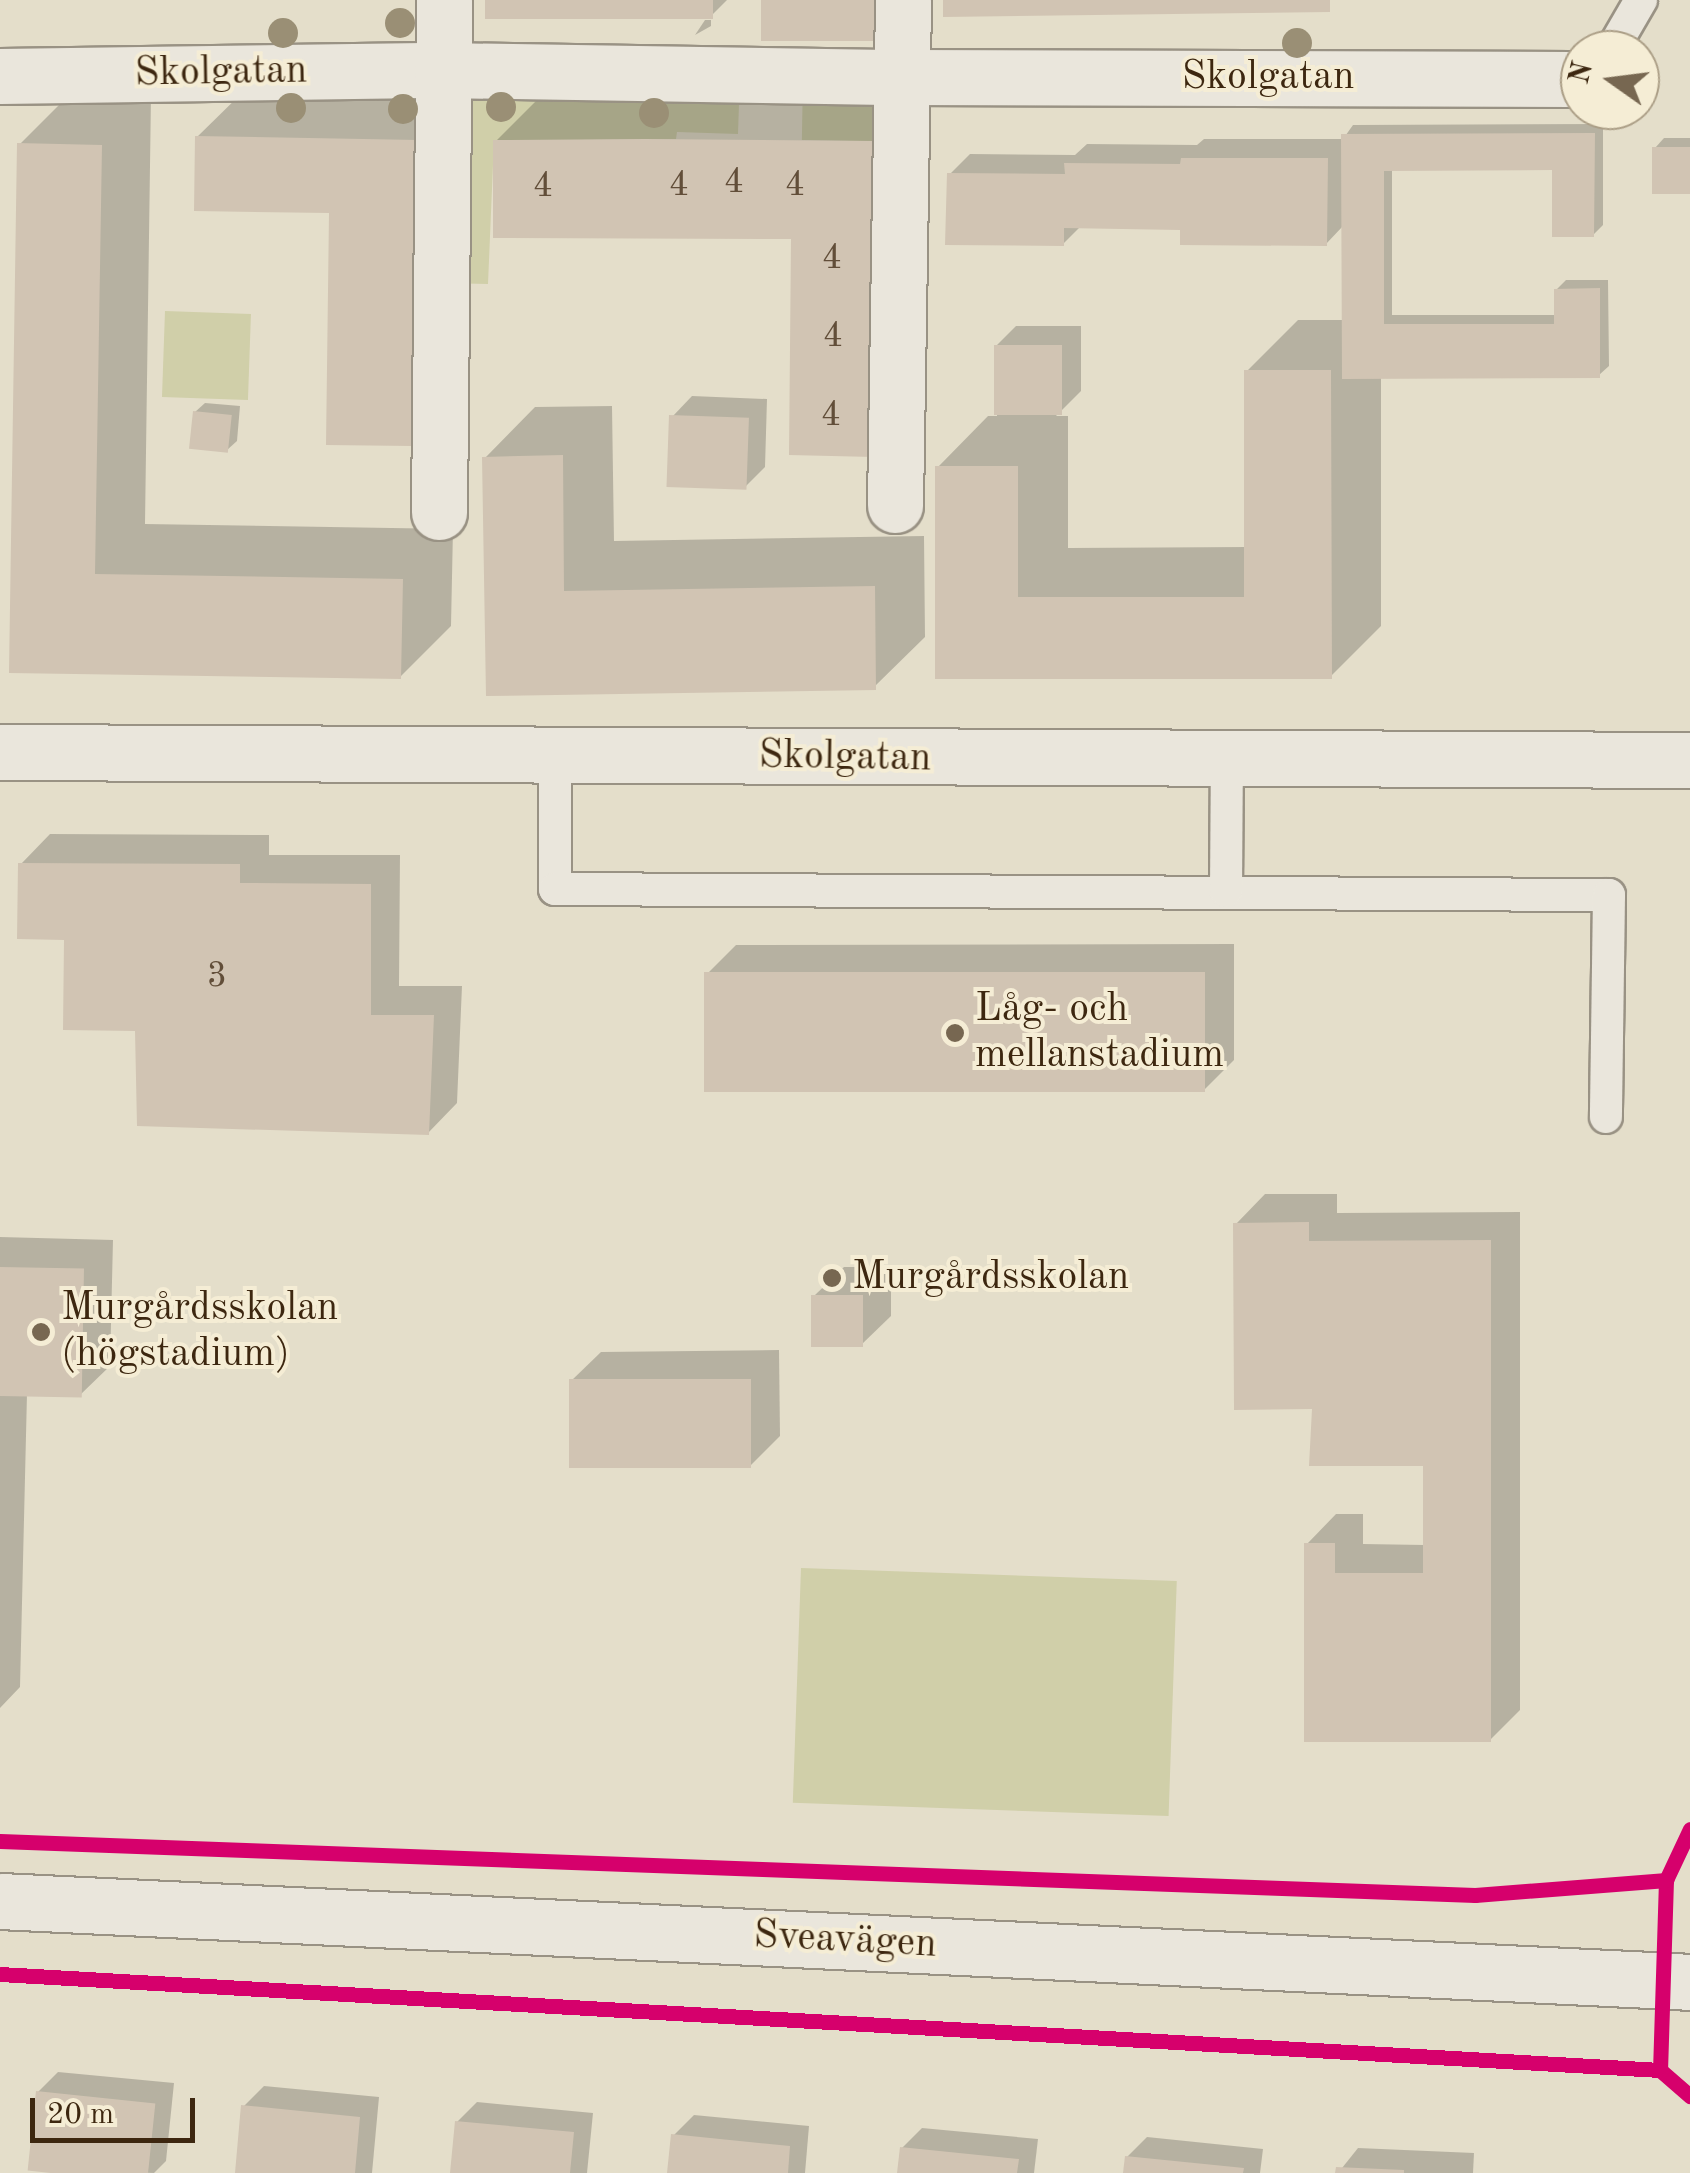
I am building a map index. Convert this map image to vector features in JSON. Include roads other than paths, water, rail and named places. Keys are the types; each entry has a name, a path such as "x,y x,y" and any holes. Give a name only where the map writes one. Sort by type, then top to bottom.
{"street":[{"path":"439,512 444,0"},
{"path":"895,505 903,0"},
{"name":"Skolgatan","path":"0,76 442,70 903,77 1560,68"},
{"name":"Skolgatan","path":"0,752 1690,760"},
{"name":"Sveavägen","path":"0,1901 1690,1982"}],"lane":[{"path":"1618,30 1641,0"},
{"path":"555,754 555,889 1609,895 1606,1117"},
{"path":"1226,891 1227,758"}],"place":[{"name":"Låg- och mellanstadium","path":"955,1033"},
{"name":"Murgårdsskolan","path":"832,1278"},
{"name":"Murgårdsskolan (högstadium)","path":"41,1332"}]}
